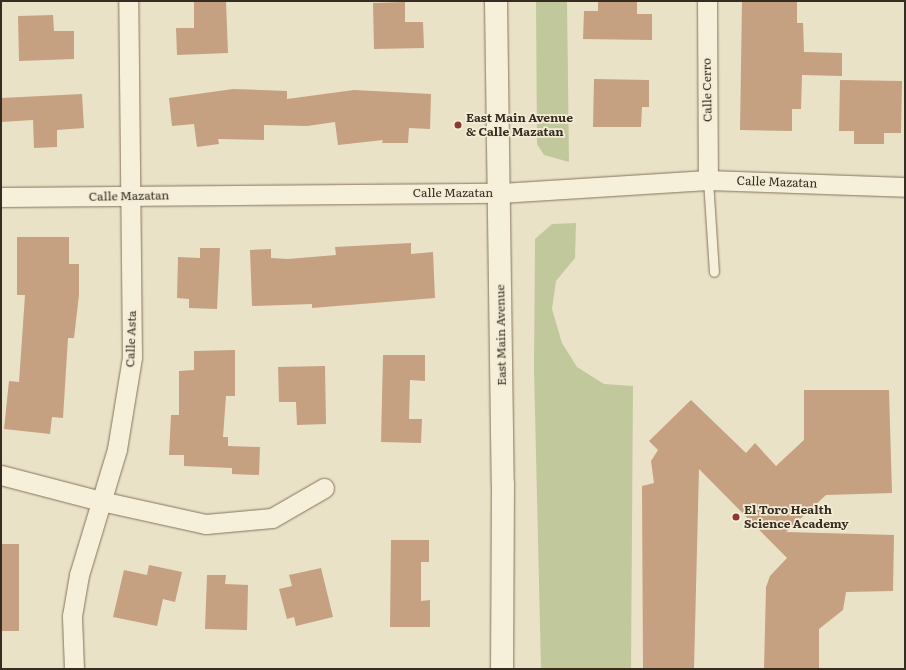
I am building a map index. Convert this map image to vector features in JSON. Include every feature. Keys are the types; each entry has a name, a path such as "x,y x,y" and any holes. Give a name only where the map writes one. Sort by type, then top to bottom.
{"main road":[{"name":"East Main Avenue","path":"496,1 500,193 502,669"}],"street":[{"name":"Calle Asta","path":"74,669 72,616 79,575 117,449 132,357 128,1"},
{"name":"Calle Cerro","path":"707,1 708,180"},
{"name":"Calle Mazatan","path":"1,197 500,193 708,180 905,187"},
{"path":"1,475 101,501 206,524 272,518 324,488"}],"lane":[{"path":"708,180 714,272"}],"green space":[{"path":"536,1 567,1 569,162 544,155 537,144"},
{"path":"576,223 575,258 556,281 552,309 562,343 577,367 604,384 633,386 631,669 541,669 534,369 535,239 552,224"}],"building":[{"path":"194,1 226,1 228,53 177,55 176,28 194,28"},
{"path":"598,1 637,1 637,14 652,14 652,40 583,39 584,11 598,11"},
{"path":"742,1 797,1 797,23 803,23 804,52 842,53 842,76 802,75 801,109 792,109 792,131 740,130"},
{"path":"405,2 405,22 423,22 424,48 374,49 373,3"},
{"path":"53,15 54,31 74,31 74,59 19,61 18,16"},
{"path":"594,79 649,80 649,107 642,107 641,127 593,127"},
{"path":"840,80 902,81 901,133 884,133 884,144 854,144 854,131 839,131"},
{"path":"233,89 287,91 287,99 354,90 431,94 430,129 409,128 408,143 382,143 383,140 338,145 335,122 307,126 264,125 264,140 218,139 219,144 197,147 194,124 172,126 169,98"},
{"path":"82,94 84,128 57,130 57,147 34,148 33,120 1,122 1,98"},
{"path":"17,237 69,237 69,264 79,264 79,295 74,338 68,338 63,418 52,417 50,434 4,429 9,381 19,382 25,295 17,295"},
{"path":"411,243 411,254 433,252 435,298 312,308 312,304 252,306 250,250 271,249 271,258 288,259 336,255 335,247"},
{"path":"200,248 220,248 217,309 189,308 189,299 177,298 178,257 200,258"},
{"path":"235,350 235,396 226,396 223,437 228,437 228,446 260,447 259,475 232,474 232,468 184,466 184,455 169,455 171,415 179,415 179,371 194,370 194,351"},
{"path":"383,355 425,355 425,381 410,380 409,419 422,419 421,443 381,442"},
{"path":"325,366 326,424 297,425 296,402 279,402 278,367"},
{"path":"804,390 889,390 892,493 826,495 786,532 894,535 893,591 846,592 843,610 819,629 819,669 764,669 766,587 770,576 787,558 699,469 694,669 643,669 642,486 654,483 651,461 658,450 649,441 691,400 746,453 755,443 776,466 804,440"},
{"path":"391,540 429,540 429,562 421,562 421,601 430,600 430,627 390,627"},
{"path":"1,544 19,544 19,631 1,631"},
{"path":"149,565 182,572 175,602 163,599 157,626 113,617 124,570 147,575"},
{"path":"321,568 333,617 296,626 294,617 287,619 279,589 292,586 289,575"},
{"path":"207,575 226,575 225,584 248,585 247,630 205,629"}],"place":[{"name":"East Main Avenue & Calle Mazatan","path":"458,125"},
{"name":"El Toro Health Science Academy","path":"736,517"}]}
